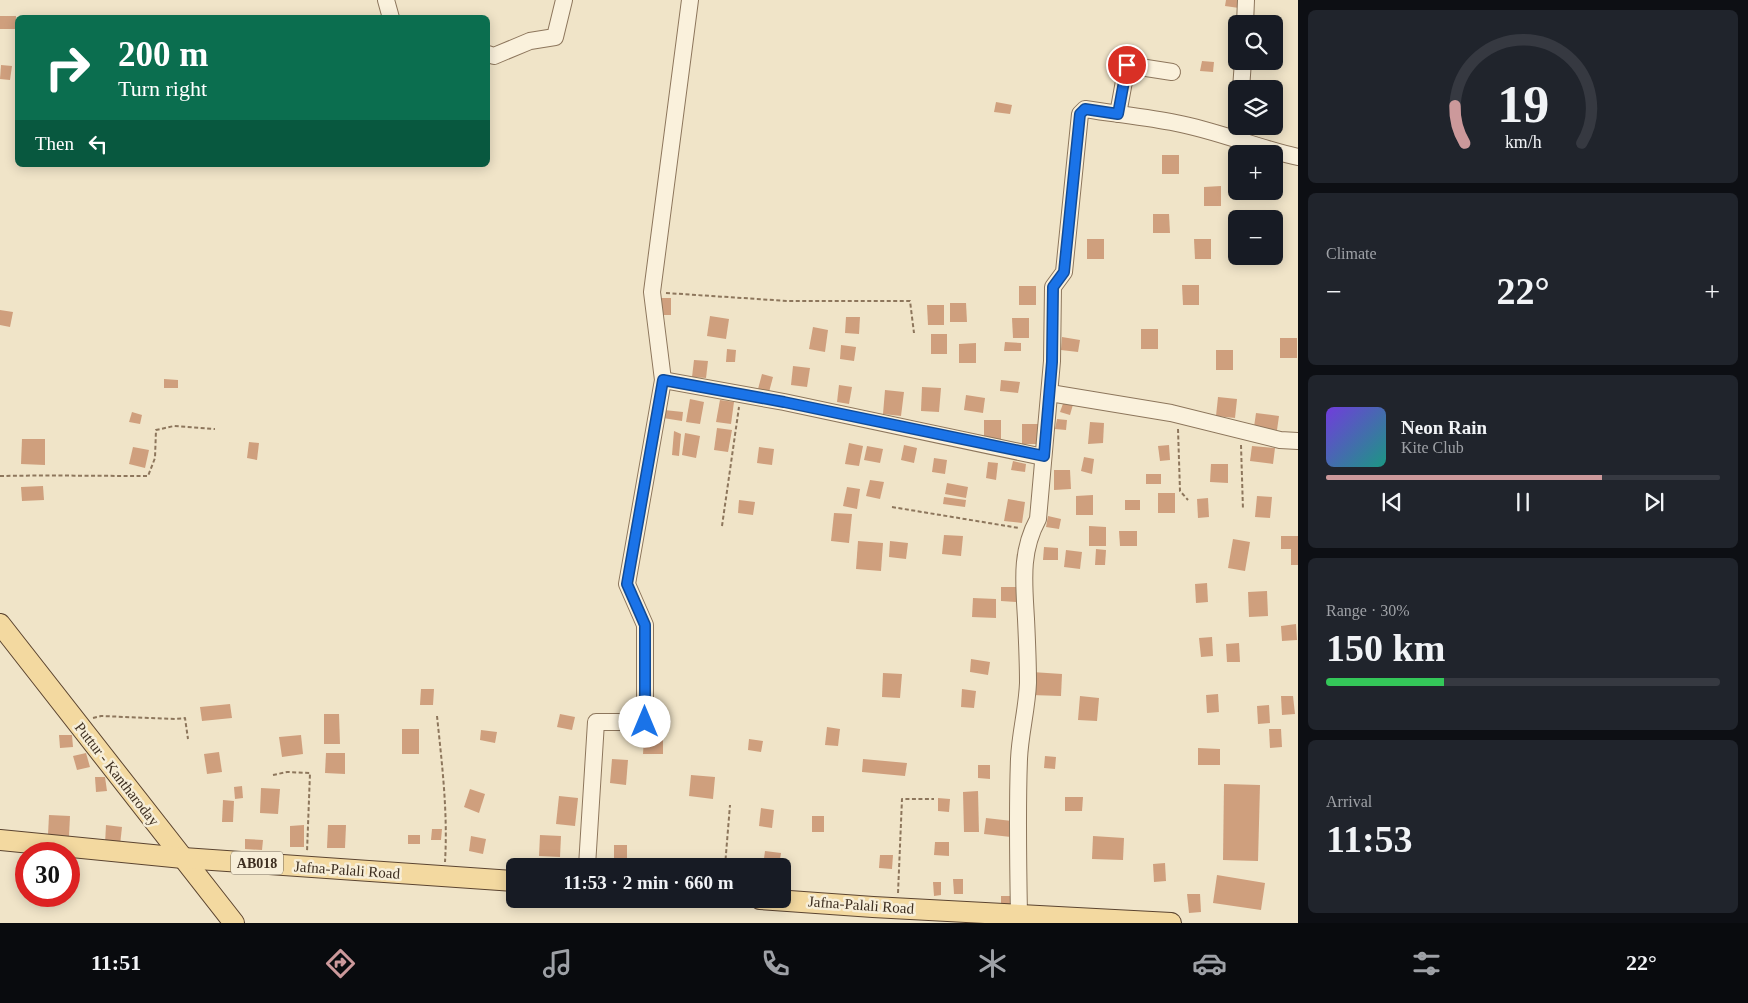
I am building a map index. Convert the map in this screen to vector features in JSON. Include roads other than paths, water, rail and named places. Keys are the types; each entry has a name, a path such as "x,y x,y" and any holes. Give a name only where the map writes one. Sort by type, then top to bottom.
{"main road":[{"name":"Puttur - Kantharoday","path":"0,624 234,923"},
{"name":"Jafna-Palali Road","path":"0,840 183,858 506,881"},
{"name":"Jafna-Palali Road","path":"791,901 1171,923"}],"street":[{"path":"386,0 390,15"},
{"path":"490,55 494,56 530,41 555,36 564,0"},
{"path":"588,858 596,722 645,722 645,625 627,584 663,380 652,292 690,0"},
{"path":"1245,15 1246,0"},
{"path":"1118,114 1127,65 1172,72"},
{"path":"1019,915 1017,829 1019,757 1028,685 1023,578 1032,530 1038,519 1050,393 1053,287 1064,272 1080,114 1085,109 1228,131"},
{"path":"1242,135 1281,153 1298,157"},
{"path":"663,380 741,394 1044,456"},
{"path":"1050,393 1178,414 1280,440 1298,442"}]}
